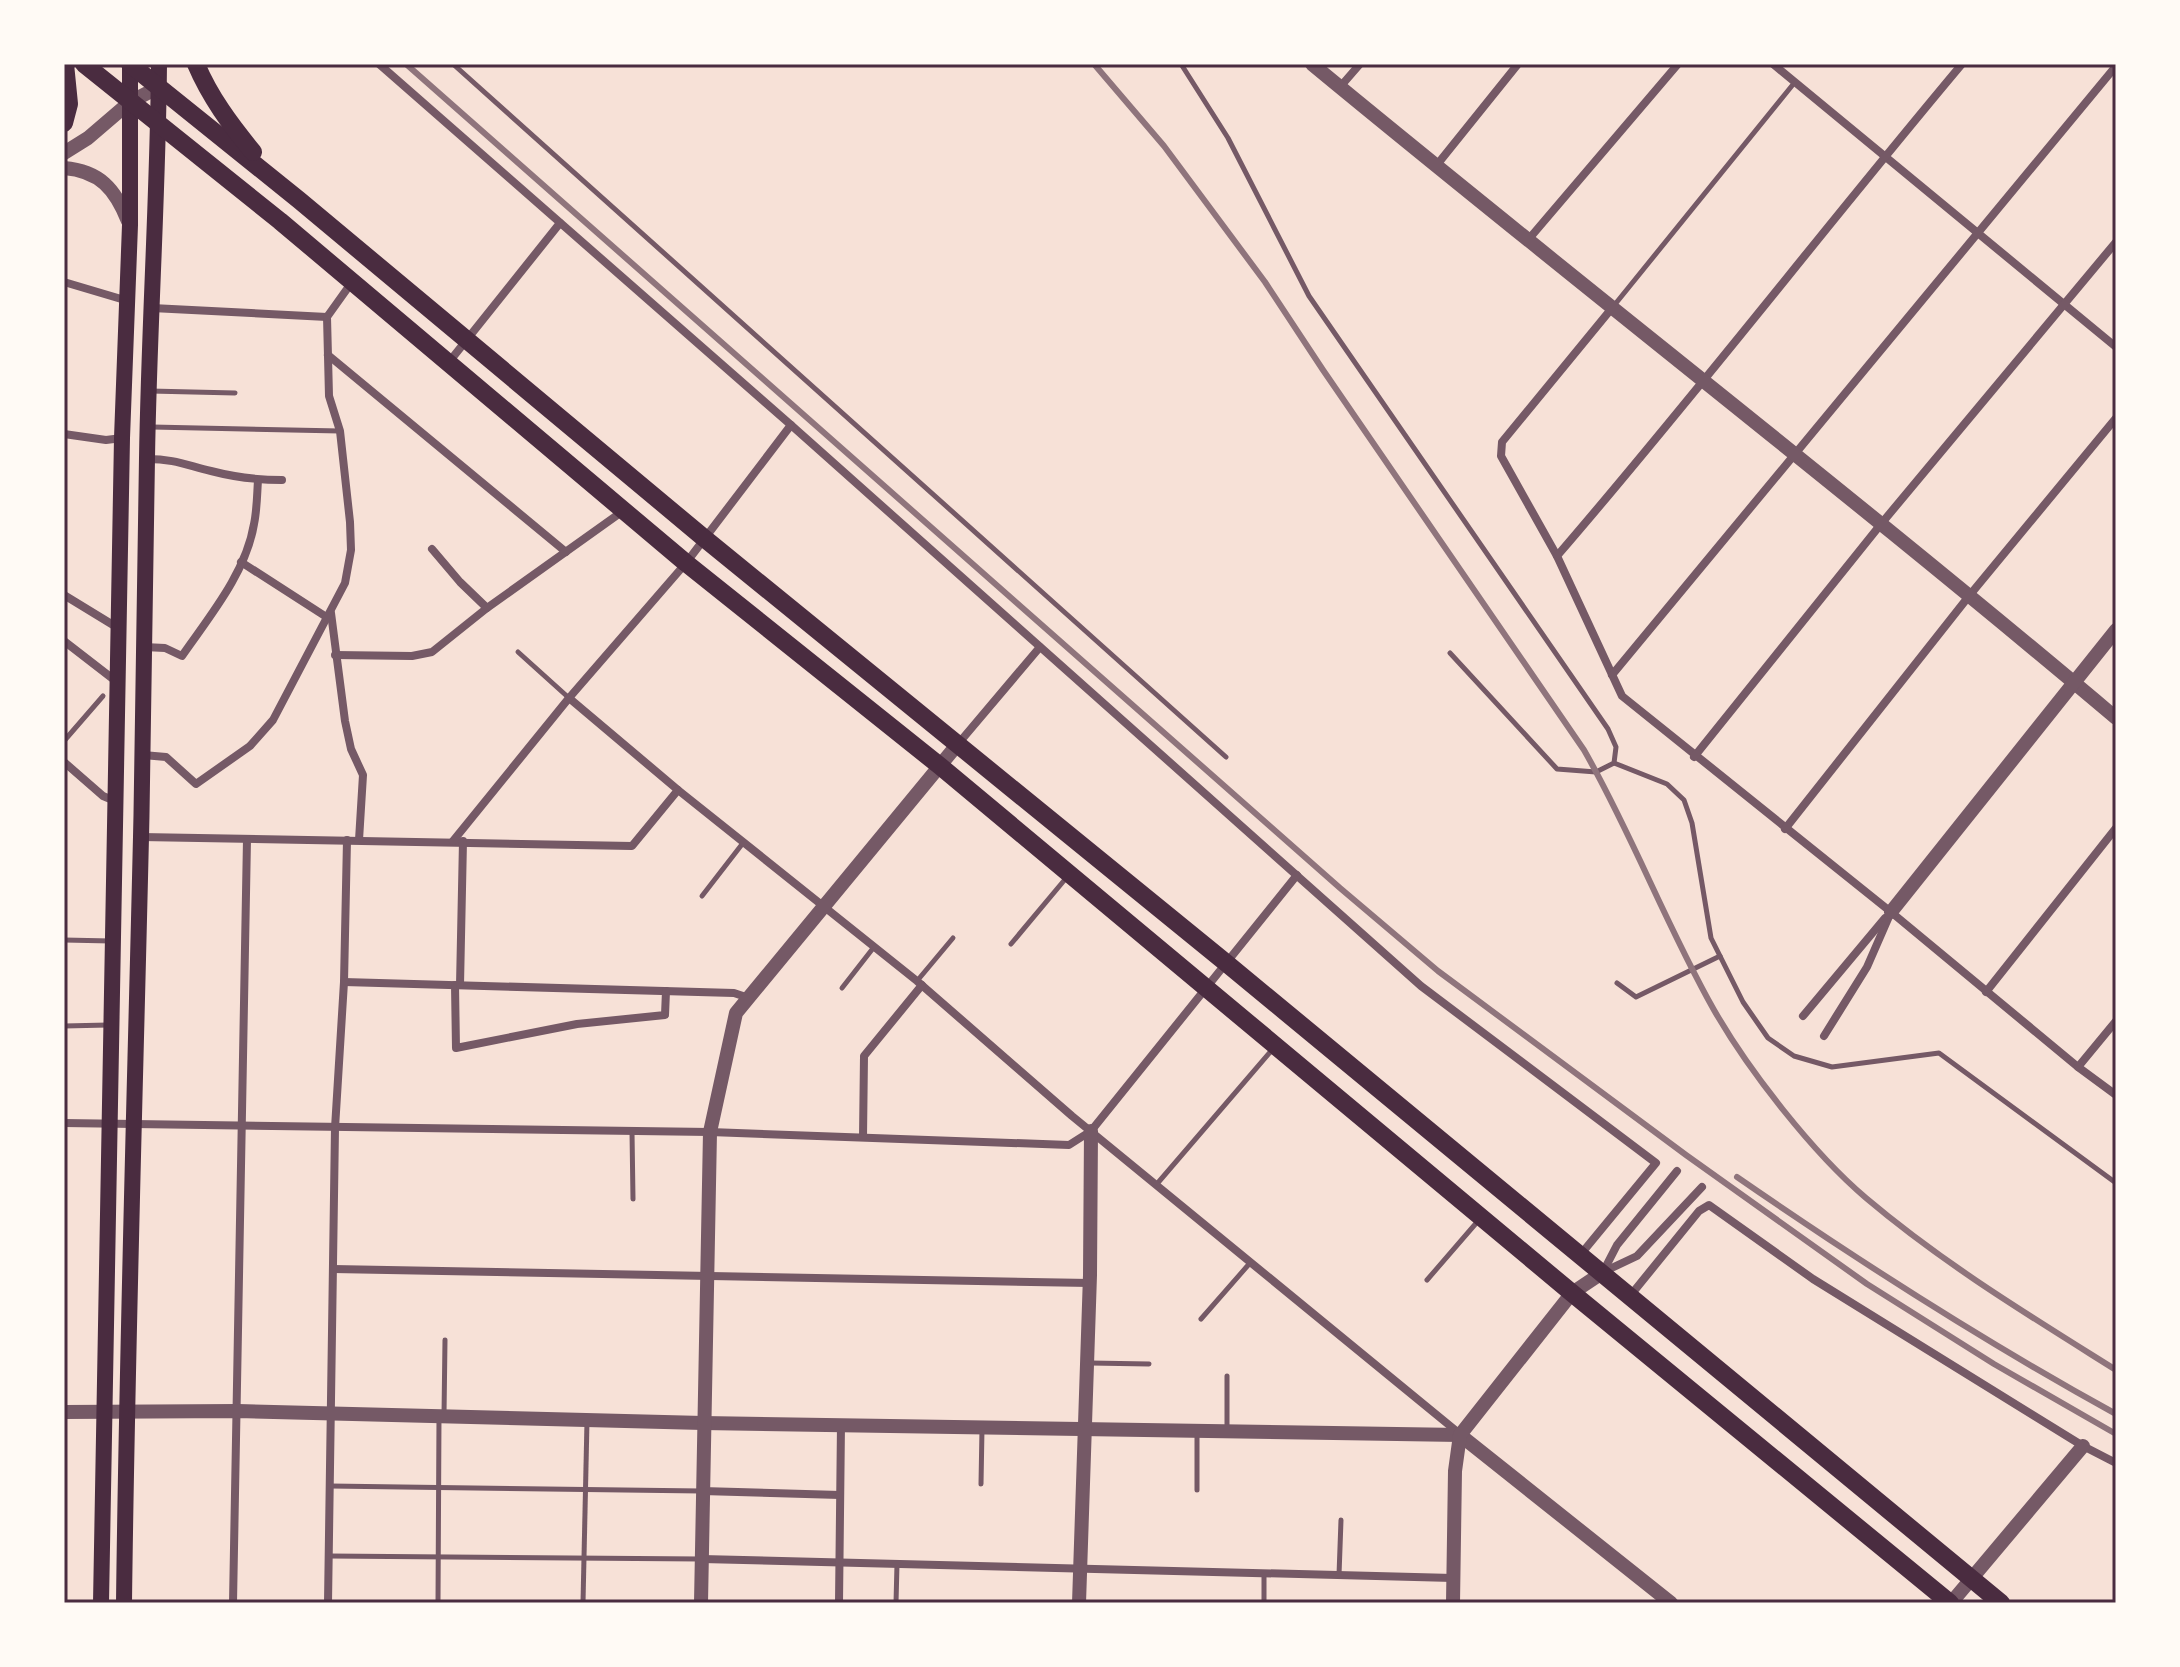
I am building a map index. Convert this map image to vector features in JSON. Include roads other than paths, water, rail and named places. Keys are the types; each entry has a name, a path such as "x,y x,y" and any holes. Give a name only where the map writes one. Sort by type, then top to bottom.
{"highway":[{"path":"64,123 69,104 65,64"},
{"path":"84,64 352,281 686,563 940,766 1572,1293 1951,1603"},
{"path":"130,64 2001,1603"},
{"path":"196,64 207,89 227,120 255,155 299,200"}],"main road":[{"path":"101,1603 122,438 130,225 130,64"},
{"path":"124,1603 143,755 147,427 159,64"}],"street":[{"path":"379,64 791,425 1421,986 1656,1163 1580,1254"},
{"path":"1312,64 2116,718"},
{"path":"1340,87 1360,64"},
{"path":"1436,166 1518,64"},
{"path":"1528,240 1678,64"},
{"path":"1773,64 1883,158 2116,347"},
{"path":"1557,556 1704,383 1962,64"},
{"path":"1612,675 2116,66"},
{"path":"64,153 88,138 130,102 159,87"},
{"path":"64,168 80,170 108,184 121,202 130,225"},
{"path":"449,363 560,223"},
{"path":"1694,757 1881,524 2116,242"},
{"path":"143,755 166,757 196,784 250,746 273,720 345,583 351,550 340,431 329,396 327,317 352,281"},
{"path":"64,282 128,301"},
{"path":"151,308 327,317"},
{"path":"1612,308 1502,442 1501,456 1557,556 1622,696 2116,1095"},
{"path":"328,355 566,552"},
{"path":"1785,829 1969,596 2116,418"},
{"path":"453,841 569,698 686,563 791,425"},
{"path":"64,434 106,440 122,438"},
{"path":"147,459 172,459 211,471 258,480 282,480"},
{"path":"144,647 165,648 182,656 217,606 241,562 254,526 258,480"},
{"path":"335,655 412,656 432,652 487,608 624,511"},
{"path":"432,549 487,608"},
{"path":"241,562 329,615"},
{"path":"64,595 119,628"},
{"path":"329,615 345,721 351,749 363,775 359,840"},
{"path":"1803,1016 1891,912 2116,630"},
{"path":"64,641 117,682"},
{"path":"701,1603 710,1132 736,1013 746,997 1040,647"},
{"path":"569,698 678,790 920,983 1250,1263 1671,1603"},
{"path":"64,762 103,796 116,801"},
{"path":"141,837 632,846 678,790"},
{"path":"1986,992 2116,828"},
{"path":"233,1603 247,839"},
{"path":"328,1603 335,1128 344,982 347,840"},
{"path":"463,841 456,1048 577,1024 665,1015 666,991"},
{"path":"64,1123 710,1132 1069,1145 1091,1131 1297,875"},
{"path":"1824,1036 1867,967 1891,912"},
{"path":"344,982 734,993 746,997"},
{"path":"863,1137 864,1056 920,983"},
{"path":"2078,1067 2116,1021"},
{"path":"1079,1603 1090,1283 1091,1131"},
{"path":"1602,1273 1617,1245 1677,1171"},
{"path":"1453,1603 1455,1471 1460,1435 1572,1293 1602,1273 1637,1256 1702,1187"},
{"path":"1630,1296 1699,1211 1709,1205 1813,1279 2083,1446 2116,1463"},
{"path":"333,1269 1090,1283"},
{"path":"64,1412 238,1411 703,1423 1460,1435"},
{"path":"839,1603 841,1424"},
{"path":"1951,1603 2083,1446"},
{"path":"702,1491 840,1495"},
{"path":"702,1559 1453,1578"}],"lane":[{"path":"453,64 1226,757"},
{"path":"1181,64 1228,138 1309,296 1608,729 1616,747 1614,763"},
{"path":"1612,308 1795,82"},
{"path":"149,391 235,393"},
{"path":"147,427 340,431"},
{"path":"518,652 569,698"},
{"path":"1450,653 1557,769 1596,772 1614,763 1667,784 1684,800 1692,823 1711,938 1743,1002 1768,1038 1794,1056 1832,1067 1939,1053 2116,1183"},
{"path":"64,741 103,696"},
{"path":"702,896 744,843"},
{"path":"1011,944 1070,873"},
{"path":"920,983 953,938"},
{"path":"64,940 114,942"},
{"path":"842,988 874,947"},
{"path":"1617,983 1636,997 1720,956"},
{"path":"64,1026 113,1025"},
{"path":"1156,1185 1276,1045"},
{"path":"632,1131 633,1199"},
{"path":"1427,1280 1482,1217"},
{"path":"1201,1319 1250,1263"},
{"path":"438,1603 438,1487 445,1340"},
{"path":"1087,1363 1149,1364"},
{"path":"1226,1430 1227,1376"},
{"path":"583,1603 587,1420"},
{"path":"981,1484 982,1426"},
{"path":"1197,1430 1197,1490"},
{"path":"330,1486 702,1491"},
{"path":"1339,1575 1341,1520"},
{"path":"329,1556 702,1559"},
{"path":"896,1603 897,1564"},
{"path":"1264,1573 1264,1603"}],"railway":[{"path":"406,64 1438,971 1686,1155 1867,1284 1994,1364 2116,1434"},
{"path":"1094,64 1164,146 1265,282 1584,750 1714,1010 1783,1110 1846,1180 1896,1222 1988,1288 2116,1370"},
{"path":"1737,1177 1924,1300 2116,1414"}]}
